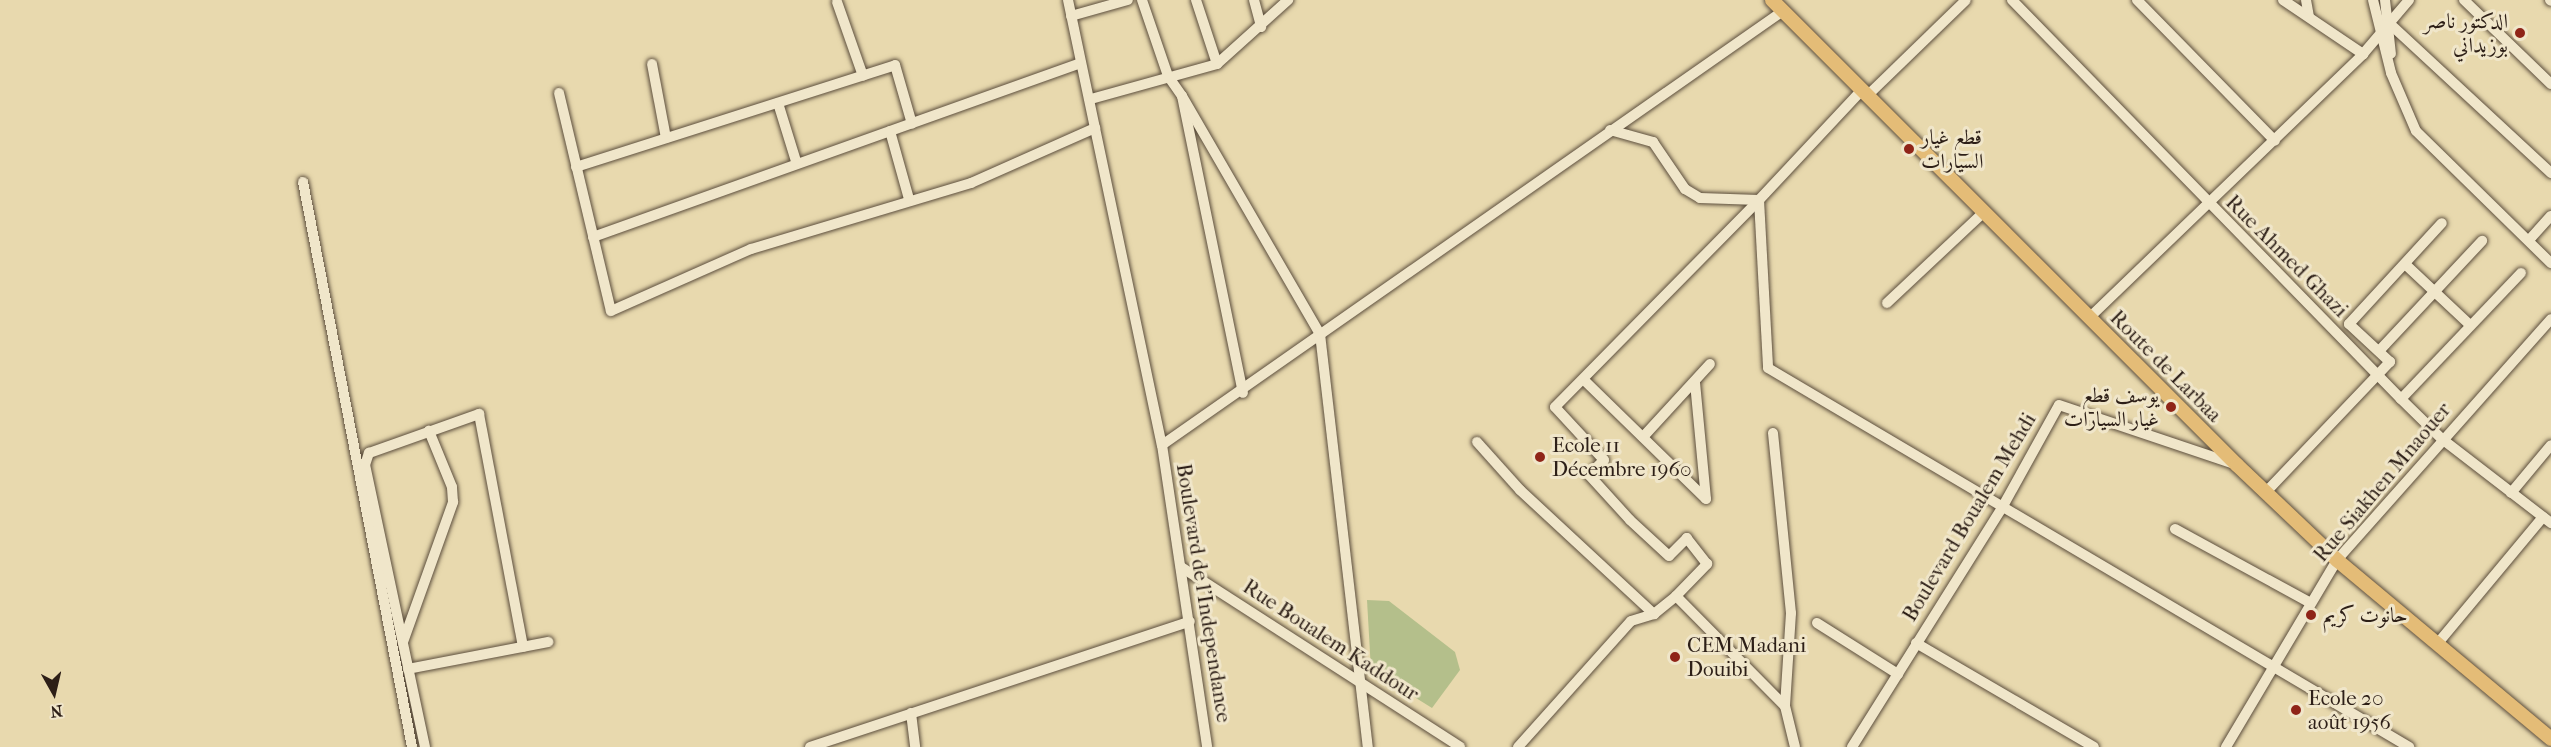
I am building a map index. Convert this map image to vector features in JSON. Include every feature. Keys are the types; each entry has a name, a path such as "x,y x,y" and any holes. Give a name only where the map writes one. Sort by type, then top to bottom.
{"main road":[{"name":"Route de Larbaa","path":"1772,0 2237,465 2337,560 2551,739"}],"street":[{"name":"Boulevard de l'Independance","path":"1068,0 1091,99 1095,128 1162,445 1207,747"},
{"path":"1071,16 1128,0"},
{"path":"1142,0 1168,76 1182,96 1320,334 1368,747"},
{"path":"1196,0 1217,64"},
{"path":"1254,0 1261,27"},
{"path":"1091,99 1217,64 1261,27 1288,0"},
{"path":"1518,747 1631,621 1654,614 1676,596 1707,564 1687,538 1670,556 1589,476 1604,460 1555,407 1585,381 1865,92 1966,0"},
{"name":"Rue Ahmed Ghazi","path":"2012,0 2209,206 2442,439 2547,520"},
{"path":"2137,0 2275,141"},
{"path":"2283,0 2309,17"},
{"path":"2306,0 2309,17 2314,26 2363,54"},
{"path":"2373,0 2391,73 2416,131 2551,262"},
{"path":"2385,0 2390,23 2391,73"},
{"path":"2089,318 2209,206 2363,54 2379,29 2390,23 2409,0"},
{"path":"2464,0 2551,84"},
{"path":"837,2 863,76"},
{"path":"1162,445 1243,393 1320,334 1783,11"},
{"path":"2390,23 2551,173"},
{"path":"593,237 796,162 912,124 1081,63"},
{"path":"651,64 666,138"},
{"path":"576,167 895,65 912,124"},
{"path":"559,93 611,311 751,249 909,199 971,183 1095,128"},
{"path":"1182,96 1243,393"},
{"path":"778,103 796,162"},
{"path":"1610,130 1653,142 1685,189 1700,198 1759,200"},
{"path":"890,131 909,199"},
{"path":"303,182 412,747"},
{"path":"1759,200 1768,369 2409,747"},
{"path":"1887,303 1984,212"},
{"path":"2529,239 2551,216"},
{"path":"2266,492 2390,362 2349,324 2442,223"},
{"path":"2379,351 2482,241"},
{"path":"2405,264 2470,325"},
{"path":"2401,399 2521,273"},
{"name":"Rue Siakhen Mnaouer","path":"2226,747 2276,668 2309,602 2337,560 2442,439 2551,319"},
{"path":"1643,437 1710,364"},
{"path":"1585,381 1706,499 1695,382"},
{"name":"Boulevard Boualem Mehdi","path":"1852,747 2003,506 2059,405 2237,465"},
{"path":"425,747 364,460 369,453 429,431 480,416 523,647"},
{"path":"403,642 453,502 452,487 429,431"},
{"path":"1773,433 1791,613 1785,706 1796,747"},
{"path":"1477,442 1520,490 1654,614"},
{"path":"2511,493 2551,445"},
{"path":"2438,643 2547,520"},
{"path":"2175,529 2309,602"},
{"name":"Rue Boualem Kaddour","path":"1181,567 1460,747"},
{"path":"1676,596 1785,706"},
{"path":"810,747 1190,621"},
{"path":"1817,623 1898,674"},
{"path":"408,669 548,642"},
{"path":"1916,643 2094,747"},
{"path":"911,713 915,747"}],"green space":[{"path":"1367,600 1389,601 1455,652 1460,670 1432,708 1371,670"}],"place":[{"name":"الدكتور ناصر بوزيداني","path":"2520,33"},
{"name":"قطع غيار السيارات","path":"1909,149"},
{"name":"يوسف قطع غيار السيارات","path":"2171,407"},
{"name":"Ecole 11 Décembre 1960","path":"1540,457"},
{"name":"حانوت كريم","path":"2311,615"},
{"name":"CEM Madani Douibi","path":"1675,657"},
{"name":"Ecole 20 août 1956","path":"2296,710"}]}
